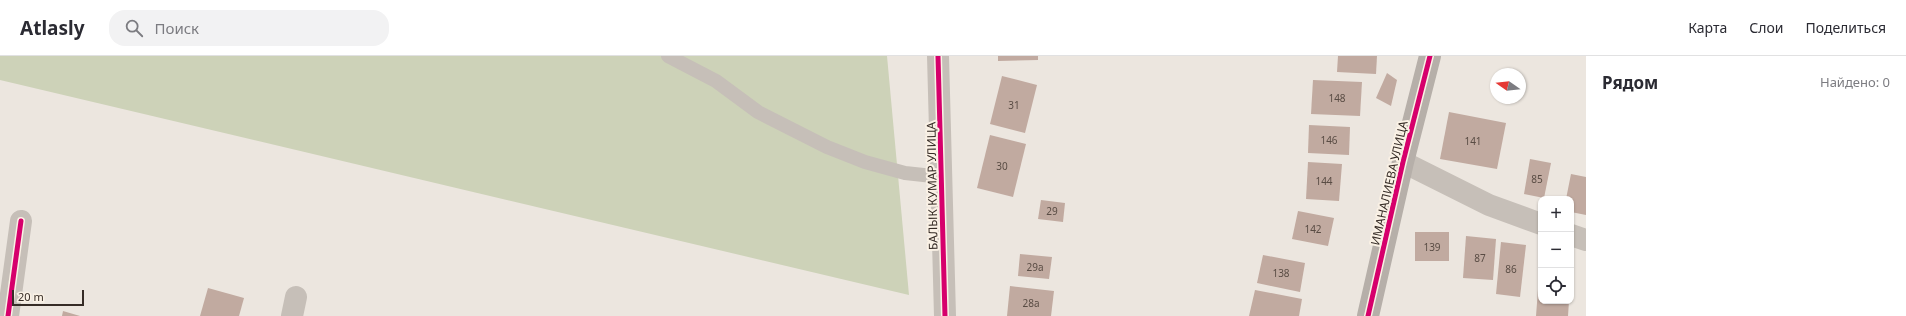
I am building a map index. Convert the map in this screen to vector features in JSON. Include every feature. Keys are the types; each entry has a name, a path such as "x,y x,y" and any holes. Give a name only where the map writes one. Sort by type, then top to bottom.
{"street":[{"name":"БАЛЫК КУМАР УЛИЦА","path":"938,56 945,316"},
{"name":"ИМАНАЛИЕВА УЛИЦА","path":"1368,316 1403,162 1430,56"},
{"path":"1403,162 1489,205 1538,223"},
{"path":"8,316 21,221"},
{"path":"1574,235 1586,240"}],"lane":[{"path":"668,56 716,81 758,112 827,147 865,162 905,173 942,177"}],"green space":[{"path":"0,56 887,56 909,295 0,80"}],"building":[{"path":"998,56 1038,56 1038,60 998,61"},
{"path":"1338,56 1377,56 1376,74 1337,72"},
{"path":"1387,73 1397,80 1391,106 1376,98"},
{"path":"1002,76 1037,85 1025,133 990,124"},
{"path":"1313,80 1362,82 1360,116 1311,114"},
{"path":"1449,112 1506,123 1497,169 1440,159"},
{"path":"1309,125 1350,127 1349,155 1308,153"},
{"path":"990,135 1026,144 1013,197 977,188"},
{"path":"1530,159 1551,163 1544,196 1538,197 1524,194"},
{"path":"1308,162 1342,164 1339,201 1306,199"},
{"path":"1571,174 1586,177 1586,215 1574,213 1574,196 1567,196"},
{"path":"1041,200 1065,203 1063,222 1038,219"},
{"path":"1298,211 1334,218 1328,246 1292,239"},
{"path":"1415,232 1449,232 1449,261 1415,261"},
{"path":"1466,236 1496,239 1493,280 1463,278"},
{"path":"1501,242 1526,245 1520,297 1496,294"},
{"path":"1020,254 1052,257 1049,279 1018,276"},
{"path":"1263,255 1305,263 1300,292 1257,283"},
{"path":"1010,286 1054,291 1051,316 1007,316"},
{"path":"208,288 244,298 239,316 200,316"},
{"path":"1538,289 1538,304 1569,304 1568,316 1536,316"},
{"path":"1255,290 1302,299 1299,316 1249,316"},
{"path":"63,311 80,316 62,316"}],"cycle path":[{"path":"938,56 945,316"},
{"path":"1368,316 1403,162 1430,56"},
{"path":"8,316 21,221"}]}
